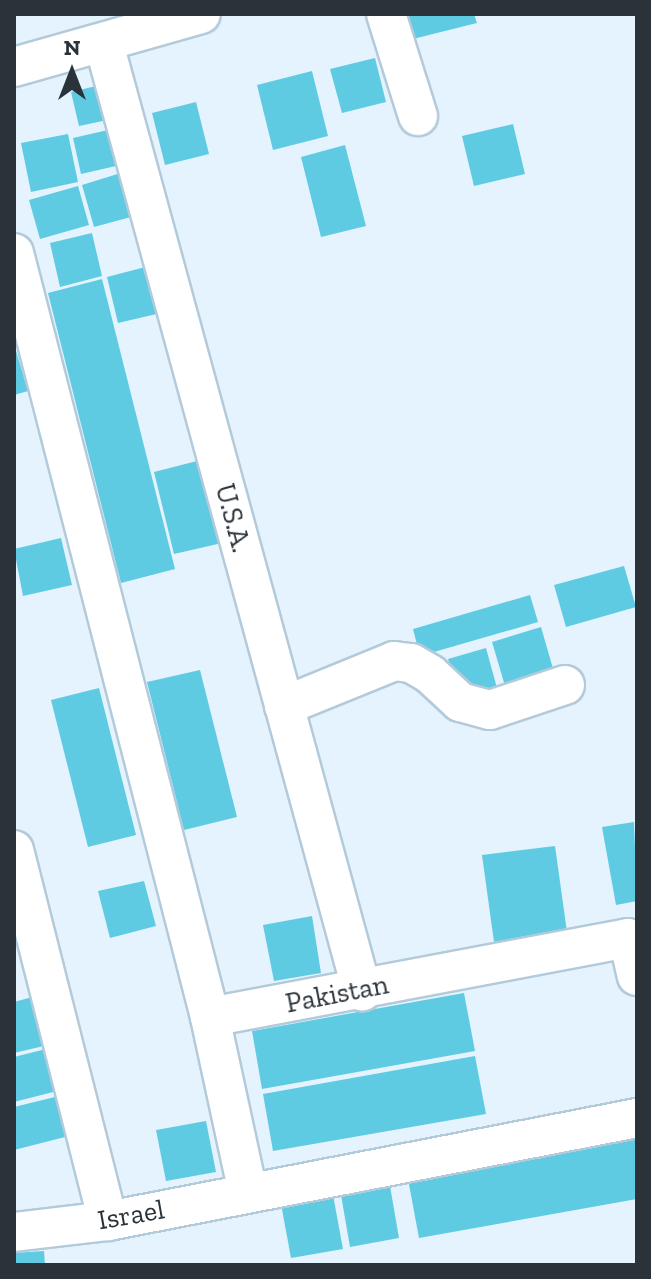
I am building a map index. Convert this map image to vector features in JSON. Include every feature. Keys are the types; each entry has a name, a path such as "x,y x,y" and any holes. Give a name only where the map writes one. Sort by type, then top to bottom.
{"street":[{"path":"14,67 104,44 201,14"},
{"path":"386,14 418,116"},
{"name":"U.S.A.","path":"104,44 362,991"},
{"path":"14,253 210,1017 248,1193"},
{"path":"284,706 394,661 411,663 430,674 460,702 490,710 565,685"},
{"path":"14,850 108,1221"},
{"name":"Pakistan","path":"210,1017 362,991 465,968 628,938 637,976"},
{"name":"Israel","path":"14,1232 108,1221 637,1118"}],"building":[{"path":"402,14 474,14 477,23 409,40"},
{"path":"375,58 386,102 342,113 330,69"},
{"path":"312,71 328,136 273,150 257,85"},
{"path":"109,83 117,118 79,126 71,92"},
{"path":"196,102 209,154 165,165 152,113"},
{"path":"513,124 525,174 474,186 462,136"},
{"path":"121,127 129,163 81,174 73,138"},
{"path":"68,134 78,182 31,192 21,143"},
{"path":"345,145 366,226 321,237 301,157"},
{"path":"127,171 135,197 127,200 131,217 94,227 82,185"},
{"path":"78,186 89,225 40,239 29,200"},
{"path":"92,233 102,276 60,287 50,243"},
{"path":"153,265 165,312 118,323 107,277"},
{"path":"102,279 175,569 121,583 48,293"},
{"path":"14,344 28,391 14,395"},
{"path":"201,460 222,543 174,554 154,472"},
{"path":"61,538 72,585 23,596 14,549"},
{"path":"624,566 636,607 566,627 554,585"},
{"path":"530,595 538,622 420,656 413,629"},
{"path":"541,627 554,672 505,686 492,642"},
{"path":"486,648 497,688 459,699 448,659"},
{"path":"200,670 237,817 184,830 147,682"},
{"path":"99,688 136,835 88,847 51,700"},
{"path":"634,822 637,901 616,905 602,827"},
{"path":"555,846 567,932 494,942 482,855"},
{"path":"144,881 156,926 110,938 98,891"},
{"path":"312,916 321,973 274,981 263,925"},
{"path":"464,993 475,1051 262,1089 252,1031"},
{"path":"36,996 48,1045 14,1053 14,1002"},
{"path":"50,1048 61,1090 14,1102 14,1057"},
{"path":"475,1056 486,1114 273,1151 263,1094"},
{"path":"59,1096 69,1136 14,1150 14,1107"},
{"path":"206,1121 216,1172 166,1181 156,1130"},
{"path":"637,1138 637,1199 419,1238 408,1179"},
{"path":"390,1186 399,1238 350,1247 341,1195"},
{"path":"333,1195 343,1249 291,1258 281,1204"},
{"path":"44,1251 45,1265 14,1265 14,1253"}]}
